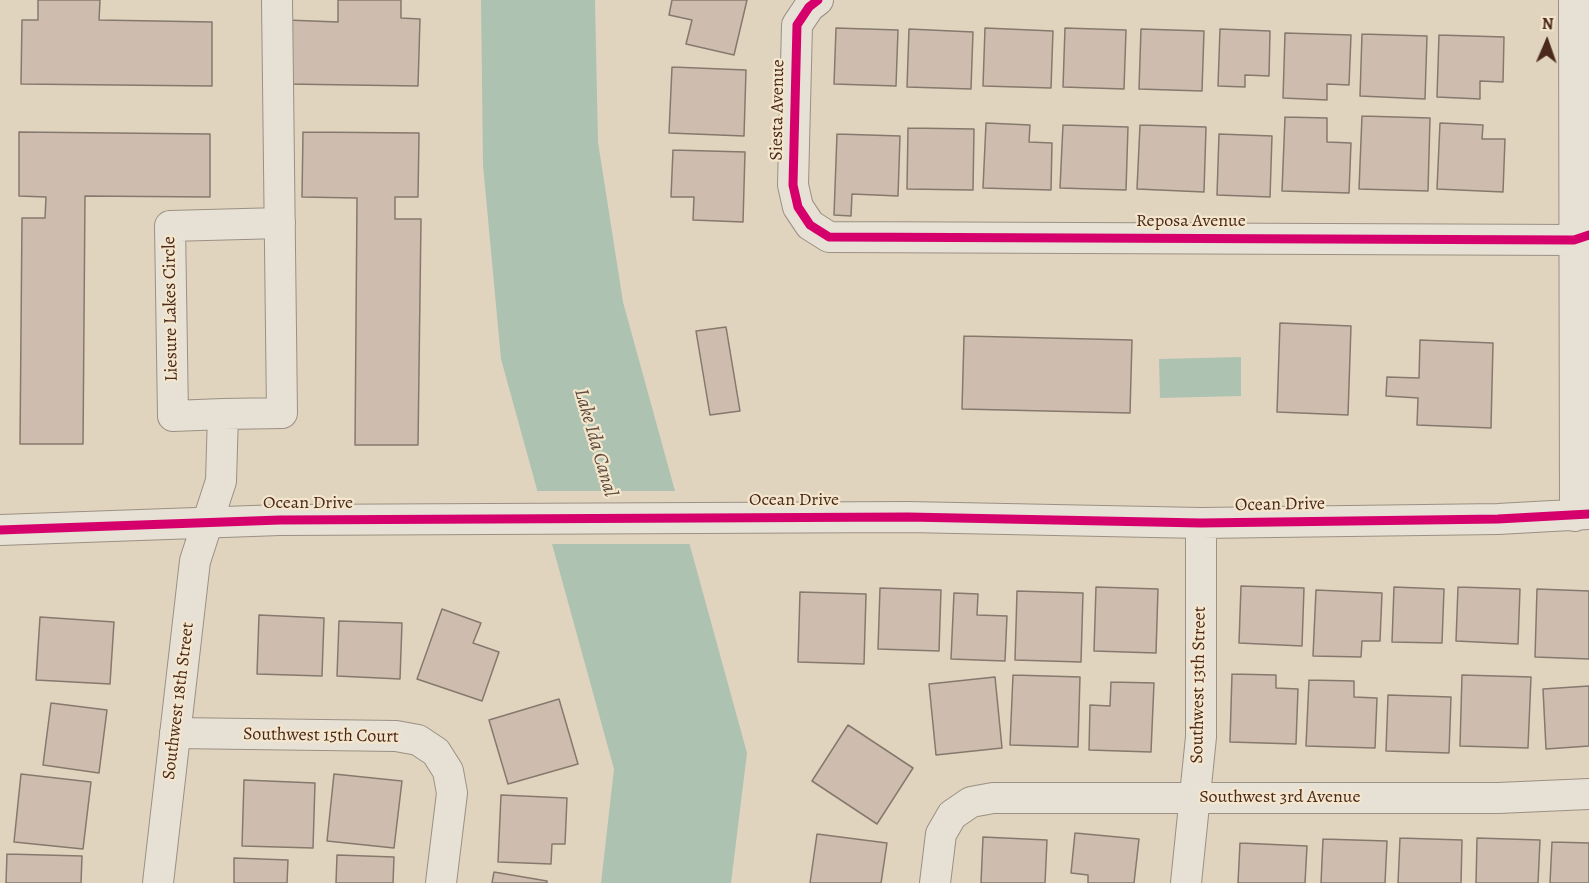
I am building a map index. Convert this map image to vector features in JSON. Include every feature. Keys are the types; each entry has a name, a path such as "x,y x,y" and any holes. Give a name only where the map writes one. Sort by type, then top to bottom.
{"street":[{"name":"Liesure Lakes Circle","path":"277,0 280,224 282,413 173,416 170,226 280,224"},
{"name":"Siesta Avenue","path":"810,225 798,207 793,184 797,25 809,7 818,0"},
{"path":"1574,0 1582,238 1582,515"},
{"name":"Reposa Avenue","path":"810,225 829,237 1582,238"},
{"path":"208,522 221,481 223,414"},
{"name":"Ocean Drive","path":"0,530 208,522 908,517 1201,523 1582,515"},
{"name":"Southwest 18th Street","path":"158,883 195,561 208,522"},
{"name":"Southwest 13th Street","path":"1186,883 1201,737 1201,523"},
{"name":"Southwest 15th Court","path":"175,733 396,736 418,740 436,752 448,771 452,794 441,883"},
{"name":"Southwest 3rd Avenue","path":"935,883 941,834 952,815 971,802 993,798 1498,798 1589,794"}],"water":[{"name":"Lake Ida Canal","path":"481,0 595,0 598,142 623,302 747,753 731,883 601,883 614,769 501,359 483,165"},
{"path":"1241,357 1241,396 1160,398 1159,359"}],"pier":[{"path":"535,491 679,491 693,544 549,544"}],"building":[{"path":"38,0 100,0 99,20 212,22 212,86 21,84 22,20 38,20"},
{"path":"338,0 401,0 401,18 420,19 418,86 286,84 287,20 338,22"},
{"path":"672,0 747,0 734,55 686,44 692,20 669,15"},
{"path":"836,28 898,30 896,86 834,84"},
{"path":"985,28 1053,31 1051,88 983,86"},
{"path":"1065,28 1126,30 1124,89 1063,87"},
{"path":"909,29 973,32 971,89 907,87"},
{"path":"1141,29 1204,31 1202,91 1139,89"},
{"path":"1220,29 1270,31 1269,76 1245,75 1245,87 1218,86"},
{"path":"1285,33 1351,35 1349,85 1327,84 1327,100 1283,98"},
{"path":"1362,34 1427,36 1425,99 1360,96"},
{"path":"1439,35 1504,37 1503,82 1480,81 1480,99 1437,97"},
{"path":"672,67 746,70 744,136 669,133"},
{"path":"1362,116 1430,118 1428,191 1359,189"},
{"path":"1285,117 1327,118 1327,142 1351,143 1349,193 1282,191"},
{"path":"986,123 1030,125 1029,142 1052,143 1051,190 983,188"},
{"path":"1440,123 1483,125 1482,139 1505,139 1503,192 1437,189"},
{"path":"1063,125 1128,127 1126,190 1060,188"},
{"path":"1140,125 1206,127 1204,192 1137,189"},
{"path":"908,128 974,129 973,190 907,189"},
{"path":"19,132 210,134 210,197 85,196 83,444 20,444 22,218 45,218 46,197 19,196"},
{"path":"303,132 419,133 418,197 395,197 395,219 421,219 418,445 355,445 357,198 302,197"},
{"path":"837,134 900,136 898,196 852,194 851,216 834,215"},
{"path":"1219,134 1272,136 1270,197 1217,195"},
{"path":"673,150 745,152 743,222 693,220 694,197 671,197"},
{"path":"1280,323 1351,326 1348,415 1277,412"},
{"path":"726,327 740,411 710,415 696,331"},
{"path":"964,336 1132,340 1130,413 962,409"},
{"path":"1420,340 1493,343 1491,428 1417,425 1418,398 1386,396 1387,377 1419,378"},
{"path":"1241,586 1304,588 1302,646 1239,643"},
{"path":"1096,587 1158,589 1156,653 1094,651"},
{"path":"1394,587 1444,589 1442,643 1392,642"},
{"path":"1458,587 1520,589 1518,644 1456,641"},
{"path":"880,588 941,590 939,651 878,649"},
{"path":"1537,589 1589,591 1589,659 1535,657"},
{"path":"1316,590 1382,593 1380,641 1362,641 1361,657 1313,656"},
{"path":"1017,591 1083,593 1081,662 1015,660"},
{"path":"800,592 866,594 864,664 798,662"},
{"path":"954,593 978,594 977,615 1007,616 1005,661 951,659"},
{"path":"442,609 481,623 473,643 499,652 482,701 417,679"},
{"path":"259,615 324,618 322,676 257,674"},
{"path":"40,617 114,622 110,684 36,680"},
{"path":"339,621 402,623 400,679 337,676"},
{"path":"1232,674 1276,675 1276,688 1298,689 1296,744 1230,742"},
{"path":"1013,675 1080,677 1078,747 1010,745"},
{"path":"1462,675 1531,677 1528,748 1460,746"},
{"path":"995,677 1002,748 936,755 929,684"},
{"path":"1309,680 1354,681 1354,697 1377,698 1375,748 1306,746"},
{"path":"1111,682 1154,683 1151,752 1089,750 1090,705 1110,706"},
{"path":"1589,686 1589,746 1546,749 1543,689"},
{"path":"1388,695 1451,697 1449,753 1386,751"},
{"path":"559,699 578,764 508,784 489,720"},
{"path":"51,703 107,710 99,773 43,765"},
{"path":"848,725 913,768 877,824 812,781"},
{"path":"21,774 91,782 83,849 14,842"},
{"path":"334,774 402,781 394,848 327,841"},
{"path":"244,780 315,783 313,848 242,846"},
{"path":"501,795 567,798 565,844 552,844 551,864 498,862"},
{"path":"1075,833 1139,839 1134,883 1088,883 1088,875 1071,873"},
{"path":"817,834 887,843 881,883 810,883"},
{"path":"983,837 1047,840 1045,883 981,883"},
{"path":"1400,838 1462,840 1461,883 1398,883"},
{"path":"1477,838 1540,840 1538,883 1476,883"},
{"path":"1323,839 1387,841 1385,883 1321,883"},
{"path":"1552,842 1589,843 1589,883 1550,883"},
{"path":"1240,843 1307,846 1305,883 1238,883"},
{"path":"7,854 82,856 81,883 6,883"},
{"path":"337,855 394,857 393,883 336,883"},
{"path":"234,858 288,860 287,883 234,883"},
{"path":"494,872 547,881 547,883 492,883"}],"cycle path":[{"path":"818,0 809,7 797,25 793,185 798,207 810,225 829,237 1574,240 1589,235"},
{"path":"0,530 280,520 908,517 1201,523 1498,519 1589,514"}]}
